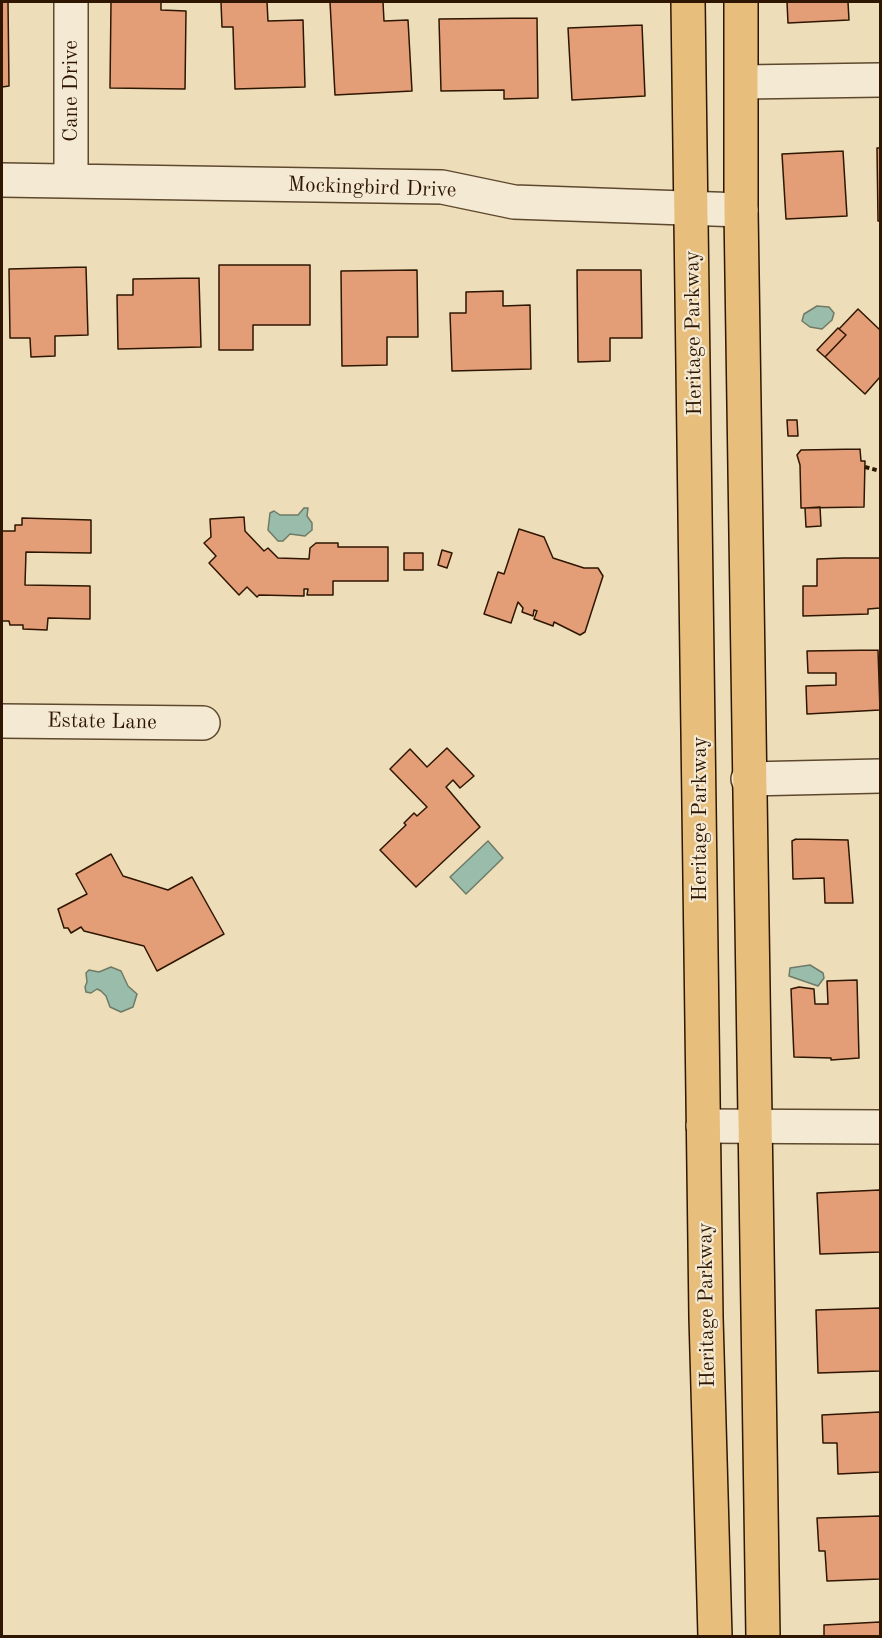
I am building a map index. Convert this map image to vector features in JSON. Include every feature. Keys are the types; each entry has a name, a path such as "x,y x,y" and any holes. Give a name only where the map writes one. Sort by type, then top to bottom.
{"main road":[{"name":"Heritage Parkway","path":"688,2 703,1126 715,1636"},
{"path":"741,2 743,82 741,210 748,779 763,1636"}],"street":[{"name":"Cane Drive","path":"71,2 71,180"},
{"path":"743,82 880,80"},
{"name":"Mockingbird Drive","path":"2,180 442,187 514,202 741,210"},
{"name":"Estate Lane","path":"2,721 203,723"},
{"path":"748,779 880,776"},
{"path":"703,1126 880,1127"}],"path":[{"path":"865,468 880,471"}],"shaded area":[{"path":"817,306 829,307 834,313 832,320 822,329 810,327 802,321 804,314"},
{"path":"304,508 308,508 307,516 312,523 312,530 305,536 290,534 283,541 278,541 268,530 270,513 274,511 280,515 298,515"},
{"path":"488,841 503,858 466,894 450,877"},
{"path":"810,965 823,973 824,978 818,986 789,976 790,968"},
{"path":"111,967 121,971 128,986 137,994 133,1007 121,1012 110,1007 106,996 101,991 97,989 91,993 86,992 86,973 89,970 99,972"}],"building":[{"path":"2,2 8,2 9,86 2,87"},
{"path":"111,2 161,2 161,10 186,11 185,89 110,88"},
{"path":"221,2 267,2 268,21 303,20 305,87 235,89 233,27 222,27"},
{"path":"330,2 383,2 384,21 408,20 412,91 335,95"},
{"path":"787,2 848,2 849,20 788,23"},
{"path":"537,18 538,98 504,99 504,90 441,91 439,19"},
{"path":"642,25 645,96 572,100 568,28"},
{"path":"877,148 880,148 880,221 878,221"},
{"path":"843,151 847,216 786,219 782,154"},
{"path":"219,265 310,265 310,325 253,325 253,350 219,350"},
{"path":"86,267 88,335 55,336 55,356 31,357 30,338 10,338 9,269"},
{"path":"417,270 418,337 387,337 387,365 342,366 341,271"},
{"path":"577,270 641,270 642,338 610,338 610,361 578,362"},
{"path":"199,278 201,347 118,349 117,295 133,295 133,279"},
{"path":"503,291 503,306 530,305 531,369 452,371 450,313 466,313 466,292"},
{"path":"858,309 880,330 880,377 865,394 825,357 846,335 839,329"},
{"path":"838,328 846,335 825,357 817,350"},
{"path":"787,420 797,420 798,436 788,436"},
{"path":"860,449 861,461 865,461 864,507 801,508 800,465 797,455 801,450"},
{"path":"820,507 821,526 806,527 805,508"},
{"path":"244,517 245,531 264,551 268,548 278,558 309,559 310,548 316,543 338,543 338,547 388,547 388,581 333,581 333,595 307,595 308,589 304,589 304,596 259,595 257,597 247,587 239,595 209,563 216,556 204,543 211,537 210,519"},
{"path":"22,518 91,520 91,553 26,552 25,585 90,586 90,619 48,618 47,630 23,629 23,625 10,625 9,621 2,621 2,531 15,531 15,525 22,525"},
{"path":"519,529 544,537 553,558 584,568 598,568 603,576 585,632 580,635 554,622 553,626 534,619 537,611 534,610 533,616 522,612 523,608 518,602 511,623 484,614 498,572 504,574"},
{"path":"442,550 452,553 447,568 438,565"},
{"path":"404,553 423,553 423,570 404,570"},
{"path":"880,558 880,608 868,609 868,614 803,616 803,586 817,586 817,559"},
{"path":"878,650 880,710 807,714 806,686 836,685 836,673 808,673 807,651"},
{"path":"447,748 474,776 460,788 453,780 446,787 480,827 416,887 380,850 406,825 404,823 414,813 417,816 427,807 390,769 410,749 427,767"},
{"path":"796,839 848,840 853,903 825,903 824,878 793,879 792,841"},
{"path":"111,854 123,876 168,890 192,877 224,934 157,971 144,946 84,931 81,927 71,933 68,928 64,928 58,909 87,894 76,874"},
{"path":"857,980 859,1058 831,1060 831,1058 794,1057 791,989 799,987 814,989 815,1004 828,1004 827,981"},
{"path":"880,1190 880,1252 820,1254 817,1193"},
{"path":"880,1308 880,1371 818,1373 816,1310"},
{"path":"880,1412 880,1472 838,1474 837,1443 823,1443 822,1415"},
{"path":"880,1516 880,1579 827,1581 825,1551 819,1551 817,1518"},
{"path":"880,1622 880,1636 824,1636 824,1625"}]}
